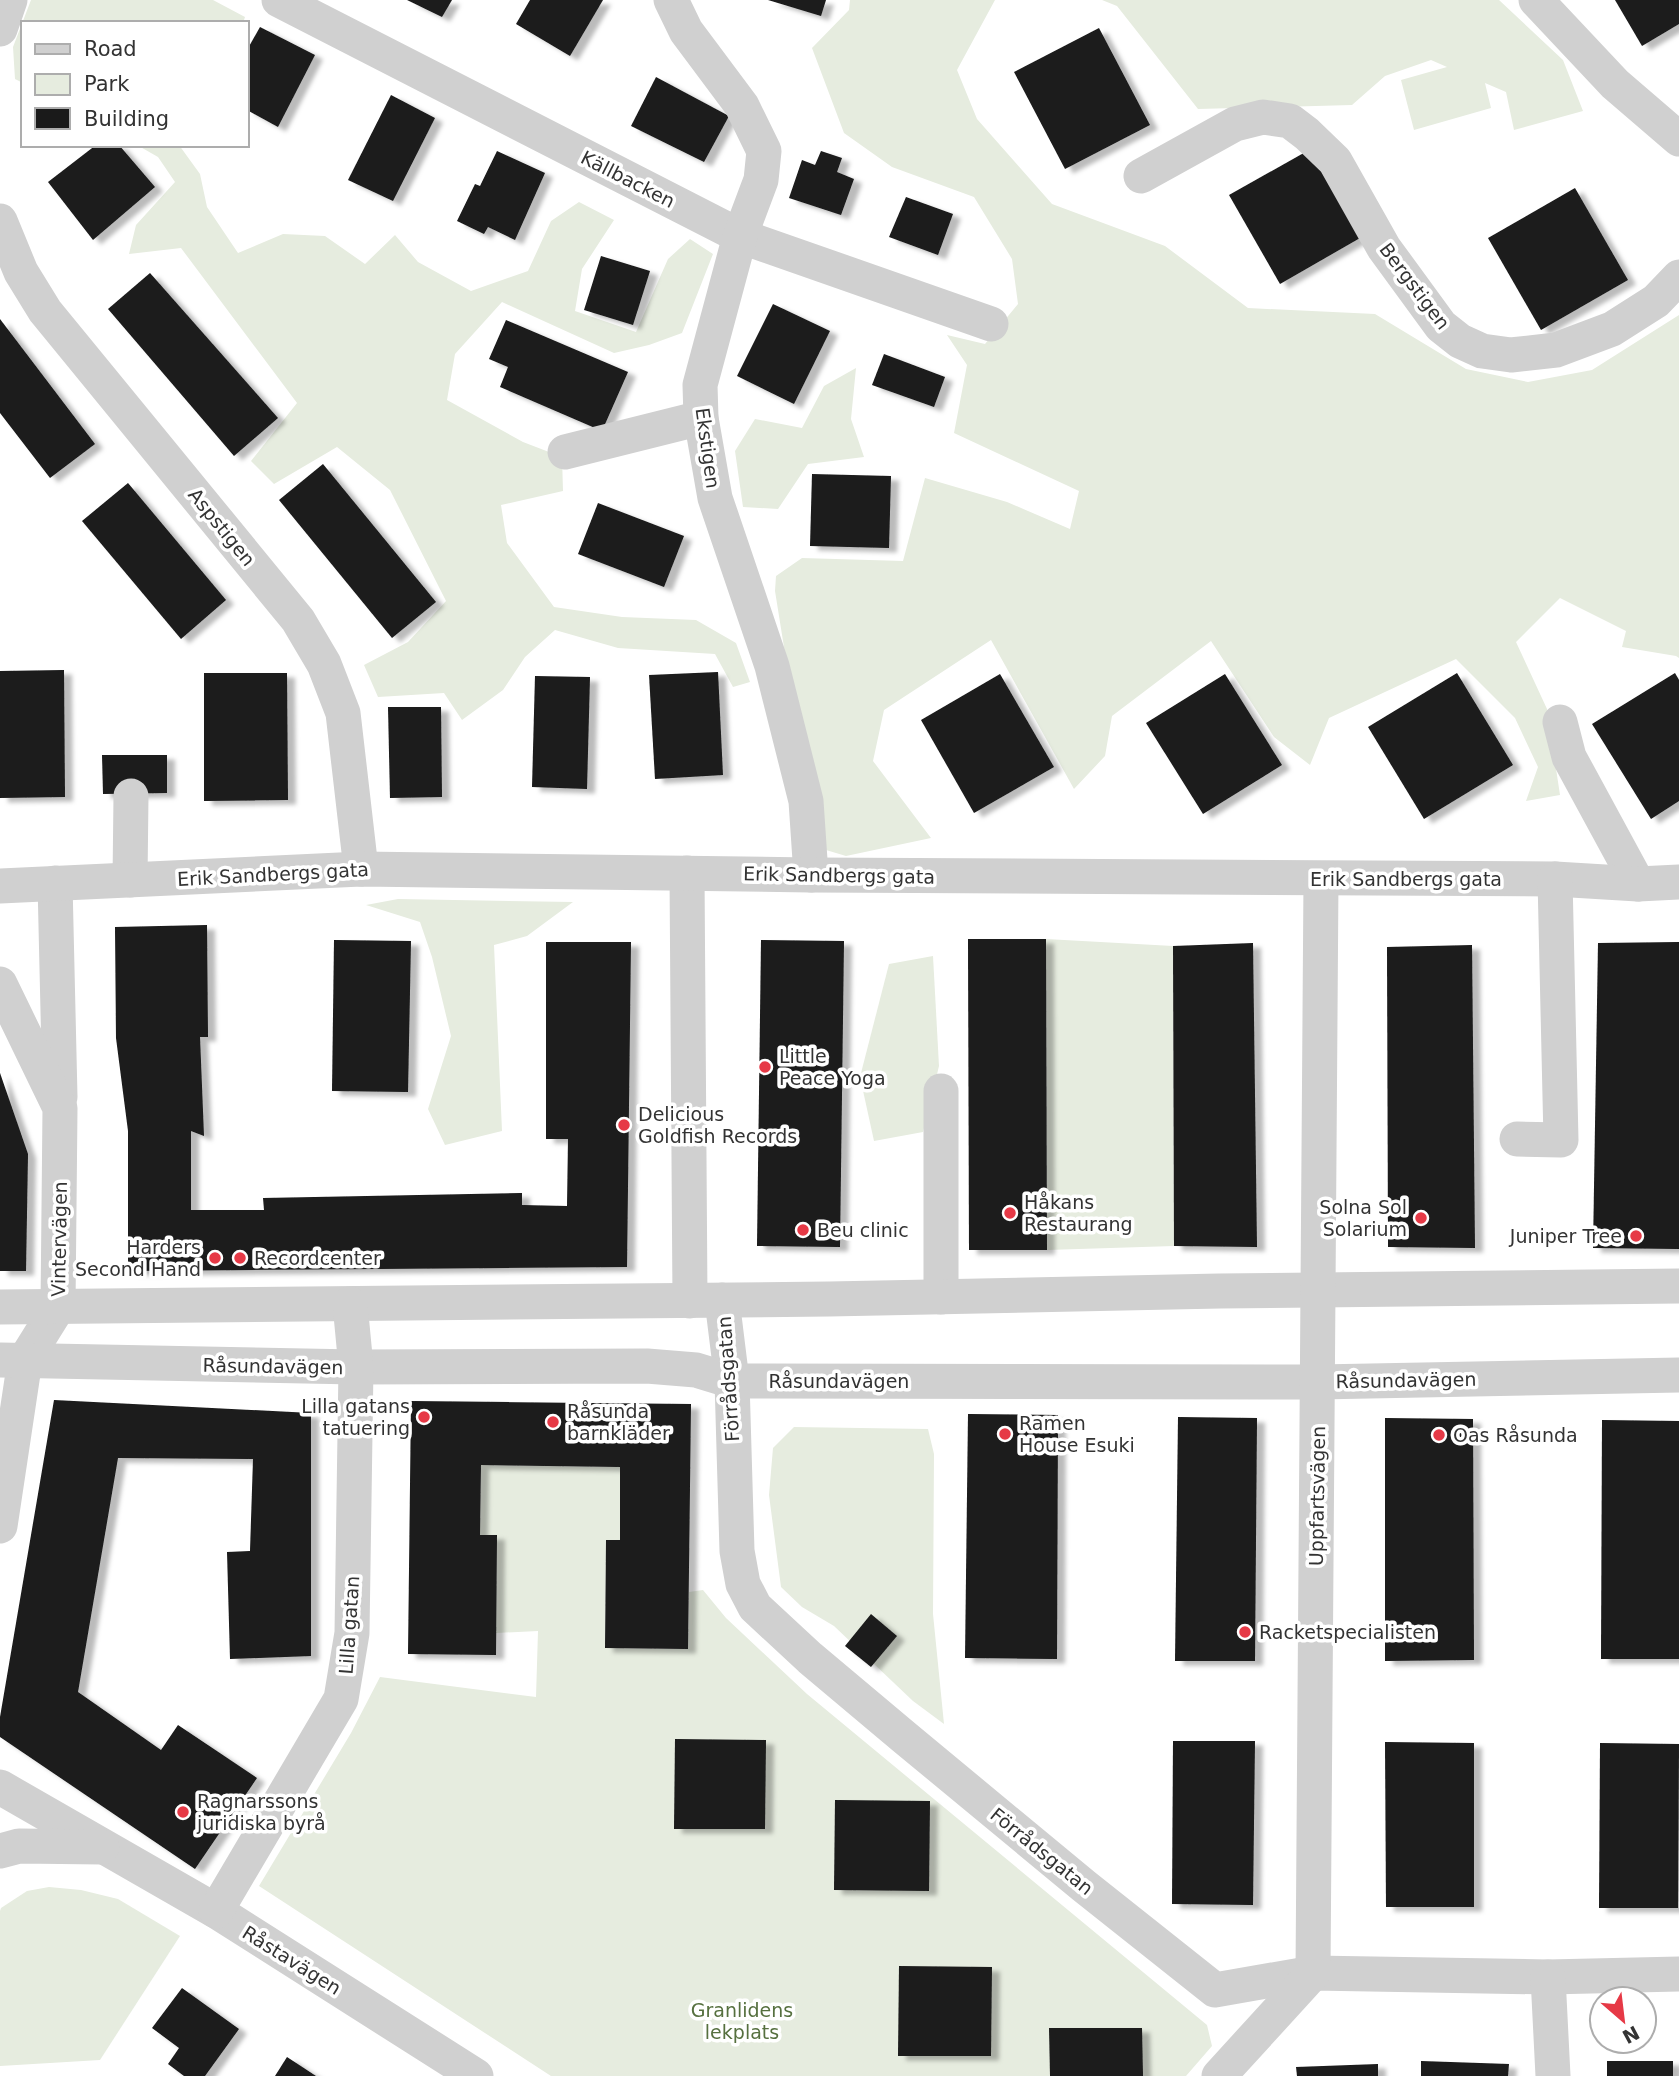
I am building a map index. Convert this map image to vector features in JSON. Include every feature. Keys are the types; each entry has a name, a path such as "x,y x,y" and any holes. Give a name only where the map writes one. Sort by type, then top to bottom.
{"street":[{"path":"0,29 10,0"},
{"name":"Källbacken","path":"279,0 740,236 991,324"},
{"name":"Ekstigen","path":"671,0 686,31 741,106 764,151 761,180 740,236 701,385 701,418 715,498 772,666 806,801 811,875"},
{"path":"1536,0 1615,84 1679,139"},
{"name":"Bergstigen","path":"1141,176 1235,124 1263,117 1290,121 1335,161 1384,248 1441,326 1460,341 1482,351 1511,355 1556,350 1612,329 1656,302 1679,277"},
{"name":"Aspstigen","path":"0,221 21,272 45,311 298,621 324,664 343,713 361,869"},
{"path":"565,452 701,418"},
{"path":"1560,722 1569,757 1639,884"},
{"path":"130,880 131,796"},
{"name":"Erik Sandbergs gata","path":"0,886 361,869 811,875 1555,879 1639,884 1679,882"},
{"name":"Förrådsgatan","path":"687,873 706,1301 732,1381 737,1550 743,1584 755,1607 852,1693 1215,1990 1313,1973 1548,1977 1679,1974"},
{"name":"Uppfartsvägen","path":"1313,1973 1321,879"},
{"path":"1517,1139 1561,1140 1555,879"},
{"name":"Vintervägen","path":"0,1526 13,1360 58,1307 61,1108 55,883"},
{"name":"Vintervägen","path":"0,984 61,1108"},
{"path":"940,1297 941,1091"},
{"path":"0,1307 706,1301 1679,1286"},
{"name":"Lilla gatan","path":"216,1912 341,1699 352,1633 356,1367 351,1304"},
{"name":"Råsundavägen","path":"13,1360 356,1367 647,1366 696,1370 732,1381 1318,1382 1679,1375"},
{"name":"Råstavägen","path":"0,1787 216,1912 476,2076"},
{"name":"Råstavägen","path":"0,1851 19,1846 105,1847"},
{"path":"1219,2076 1313,1973"},
{"path":"1548,1977 1553,2076"}],"green space":[{"path":"31,0 213,0 245,17 244,21 23,21"},
{"path":"850,0 995,0 957,70 977,119 1052,204 1165,246 1248,308 1375,314 1466,369 1528,382 1592,370 1679,315 1679,658 1622,647 1626,631 1560,598 1516,642 1547,709 1560,795 1526,801 1538,767 1515,718 1456,659 1329,718 1310,765 1274,737 1211,641 1112,716 1105,756 1074,789 991,640 884,710 873,761 931,838 846,856 816,847 775,591 776,576 802,558 903,561 925,478 1007,502 1070,529 1079,491 954,433 967,365 947,335 985,344 1018,304 1012,259 974,197 892,167 844,133 812,48 849,10"},
{"path":"1102,0 1499,0 1563,60 1583,111 1514,130 1506,92 1485,83 1491,108 1414,130 1401,80 1447,67 1431,60 1385,76 1352,105 1198,109 1117,6"},
{"path":"21,26 21,82 15,79 13,47"},
{"path":"140,147 180,147 200,174 207,207 238,253 283,234 325,236 365,264 395,235 418,262 471,291 528,271 551,221 579,202 614,220 582,269 575,311 636,332 668,259 690,239 713,254 682,333 649,345 614,353 502,302 455,354 447,400 523,442 562,457 563,491 501,505 507,543 554,607 622,617 696,620 736,643 750,682 733,687 715,654 618,648 555,630 525,657 503,690 462,720 444,693 378,697 364,665 408,642 446,601 390,490 337,447 274,484 251,461 297,403 181,248 129,254 136,225 175,182 158,157"},
{"path":"856,368 851,419 864,457 808,464 778,509 743,507 735,451 755,419 802,428 824,386"},
{"path":"398,899 573,902 527,936 494,945 502,1131 445,1145 428,1109 451,1036 432,957 420,922 366,905"},
{"path":"1046,939 1173,946 1174,1246 1047,1250"},
{"path":"933,956 939,1066 923,1132 874,1141 860,1077 889,964"},
{"path":"794,1427 928,1429 934,1454 933,1614 944,1724 913,1701 834,1626 802,1607 781,1587 769,1495 773,1448"},
{"name":"Granlidens lekplats","path":"481,1465 620,1467 620,1540 606,1540 605,1648 688,1649 689,1592 703,1590 726,1618 807,1694 1207,2025 1212,2046 1186,2076 551,2076 259,1886 351,1733 380,1677 536,1697 538,1631 496,1633 497,1536 480,1535"},
{"path":"49,1887 81,1890 118,1899 180,1936 100,2060 0,2066 0,1911 27,1891"}],"building":[{"path":"407,0 452,0 442,17"},
{"path":"530,0 603,0 570,56 516,24"},
{"path":"768,0 826,0 821,16"},
{"path":"1615,0 1679,0 1679,24 1642,46"},
{"path":"260,27 315,55 278,127 248,111 248,48"},
{"path":"1099,28 1150,125 1065,169 1014,72"},
{"path":"656,77 729,116 704,162 631,126"},
{"path":"391,95 435,118 393,201 348,180"},
{"path":"93,147 121,147 155,187 93,240 48,182"},
{"path":"1309,150 1360,238 1280,284 1229,195"},
{"path":"497,151 545,173 515,240 488,227 484,234 457,221 475,184 480,186"},
{"path":"821,151 842,158 837,172 854,179 841,215 789,198 802,160 815,165"},
{"path":"1575,188 1628,280 1541,330 1488,238"},
{"path":"906,197 953,214 938,255 889,237"},
{"path":"601,256 650,271 633,325 584,310"},
{"path":"150,273 278,418 234,456 108,309"},
{"path":"773,304 830,331 794,404 737,376"},
{"path":"0,319 95,444 50,478 0,413"},
{"path":"506,320 628,372 602,431 500,387 508,367 489,359"},
{"path":"884,354 945,377 934,407 872,385"},
{"path":"323,464 436,602 392,638 279,500"},
{"path":"812,474 891,476 889,548 810,546"},
{"path":"128,483 226,600 181,639 82,521"},
{"path":"598,503 684,536 664,587 578,554"},
{"path":"64,670 65,797 0,798 0,671"},
{"path":"718,672 723,775 655,779 649,675"},
{"path":"204,673 287,673 288,800 204,801"},
{"path":"1457,673 1513,765 1424,819 1368,727"},
{"path":"1675,673 1679,680 1679,801 1651,819 1592,724"},
{"path":"1000,674 1054,767 974,813 921,720"},
{"path":"1225,674 1282,765 1203,814 1146,723"},
{"path":"535,676 590,677 587,789 532,787"},
{"path":"388,707 441,707 442,797 390,798"},
{"path":"102,755 167,755 167,793 103,794"},
{"path":"207,925 208,1037 200,1037 204,1136 191,1131 191,1210 264,1210 263,1198 522,1193 522,1205 567,1206 568,1139 546,1139 546,942 631,942 627,1267 128,1271 128,1131 116,1038 115,927"},
{"path":"968,939 1046,939 1047,1250 969,1250"},
{"path":"334,940 411,941 408,1092 332,1091"},
{"path":"761,940 844,941 840,1247 757,1246"},
{"path":"1679,942 1679,1249 1593,1248 1598,943"},
{"path":"1253,943 1257,1247 1174,1246 1173,946"},
{"path":"1472,945 1475,1248 1388,1247 1387,947"},
{"path":"0,1073 28,1154 26,1271 0,1271"},
{"path":"54,1400 311,1413 311,1656 230,1659 227,1552 250,1551 253,1459 118,1458 78,1692 161,1750 178,1725 257,1778 195,1869 0,1737 0,1717"},
{"path":"411,1401 691,1404 688,1649 605,1648 606,1540 620,1540 620,1467 481,1465 480,1535 497,1535 496,1655 408,1654"},
{"path":"968,1414 1058,1415 1057,1659 965,1658"},
{"path":"1178,1417 1257,1418 1255,1661 1175,1661"},
{"path":"1385,1418 1473,1419 1474,1660 1385,1661"},
{"path":"1602,1420 1679,1421 1679,1659 1601,1659"},
{"path":"871,1614 897,1636 871,1667 845,1646"},
{"path":"675,1739 766,1740 765,1829 674,1829"},
{"path":"1173,1741 1255,1741 1253,1905 1172,1904"},
{"path":"1385,1742 1474,1743 1474,1907 1386,1907"},
{"path":"1600,1743 1679,1744 1678,1908 1599,1908"},
{"path":"835,1800 930,1801 929,1891 834,1890"},
{"path":"899,1966 992,1967 991,2056 898,2056"},
{"path":"182,1988 239,2029 205,2076 184,2076 168,2064 179,2048 152,2028"},
{"path":"1049,2028 1142,2028 1143,2076 1050,2076"},
{"path":"287,2057 316,2076 275,2076"},
{"path":"1421,2061 1509,2064 1508,2076 1421,2076"},
{"path":"1607,2061 1673,2061 1673,2076 1607,2076"},
{"path":"1378,2064 1378,2076 1297,2076 1296,2067"}],"place":[{"name":"Little Peace Yoga","path":"765,1067"},
{"name":"Delicious Goldfish Records","path":"624,1125"},
{"name":"Håkans Restaurang","path":"1010,1213"},
{"name":"Solna Sol Solarium","path":"1421,1218"},
{"name":"Beu clinic","path":"803,1230"},
{"name":"Juniper Tree","path":"1636,1236"},
{"name":"Harders Second Hand","path":"215,1258"},
{"name":"Recordcenter","path":"240,1258"},
{"name":"Lilla gatans tatuering","path":"424,1417"},
{"name":"Råsunda barnkläder","path":"553,1422"},
{"name":"Ramen House Esuki","path":"1005,1434"},
{"name":"Oas Råsunda","path":"1439,1435"},
{"name":"Racketspecialisten","path":"1245,1632"},
{"name":"Ragnarssons juridiska byrå","path":"183,1812"}]}
